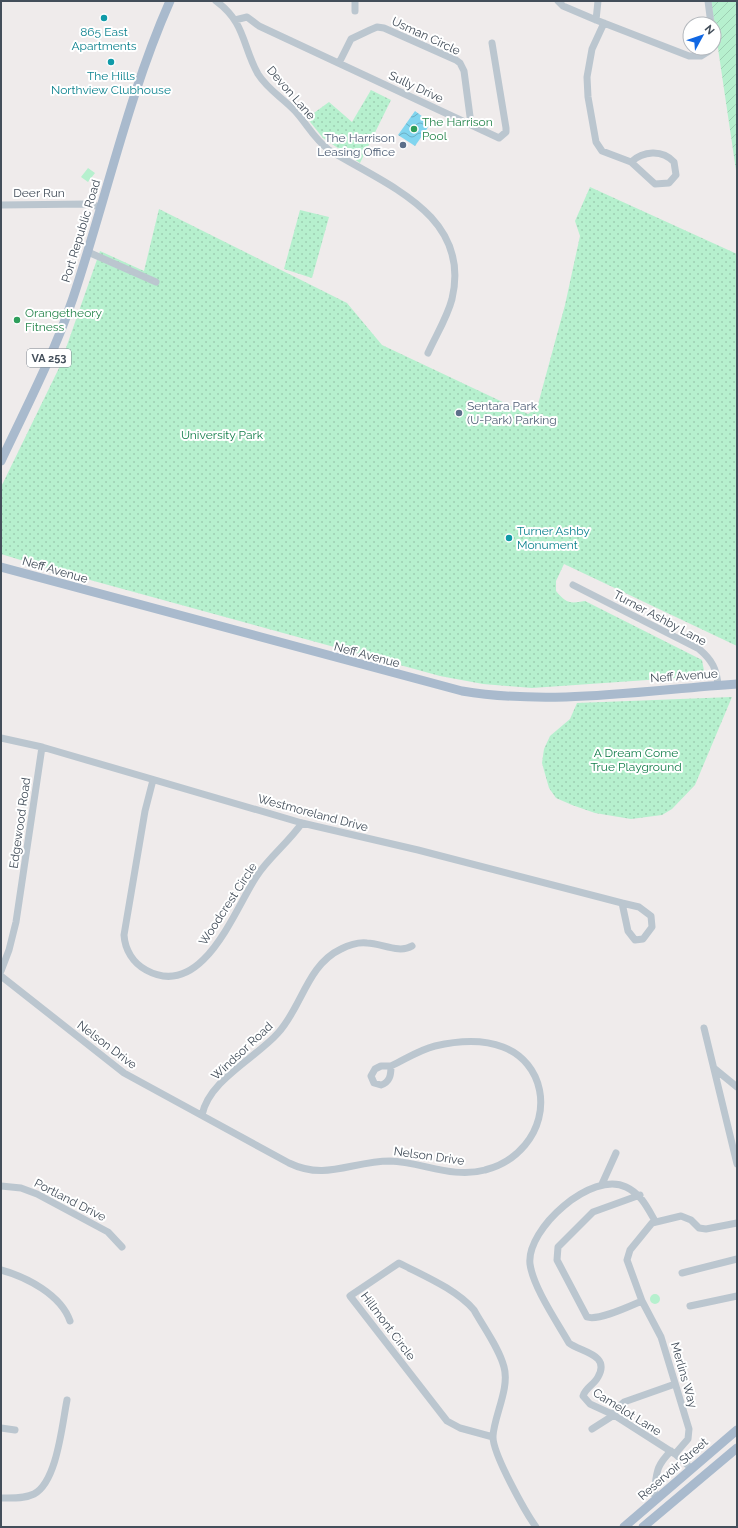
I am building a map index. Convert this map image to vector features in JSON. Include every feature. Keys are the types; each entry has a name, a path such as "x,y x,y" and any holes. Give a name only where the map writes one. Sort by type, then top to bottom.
{"main road":[{"path":"161,1 166,11"},
{"name":"Port Republic Road","path":"1,462 58,338 88,252 135,96 170,1"},
{"name":"Neff Avenue","path":"1,567 462,691 500,696 542,698 737,684"},
{"name":"Reservoir Street","path":"624,1527 737,1430"},
{"name":"Reservoir Street","path":"646,1526 737,1448"}],"street":[{"name":"Devon Lane","path":"216,1 235,20 244,37 255,68 262,79 270,89 294,110 317,140 329,150 413,200 428,212 444,234 453,259 454,285 449,308 428,353"},
{"path":"355,1 355,11"},
{"path":"558,1 563,6 682,54"},
{"path":"596,20 598,1"},
{"path":"708,1 710,16"},
{"name":"Sully Drive","path":"235,20 247,17 259,26 499,138 506,132 492,43"},
{"path":"604,23 592,49 587,77 588,97 596,142 600,149 631,162 651,182 657,184 669,183 676,175 676,166 673,160 661,154 643,154 631,162"},
{"name":"Usman Circle","path":"338,63 351,40 377,27 384,28 456,60 460,63 464,71 471,124"},
{"name":"Deer Run","path":"1,205 87,204 101,207"},
{"path":"88,252 156,282"},
{"name":"Turner Ashby Lane","path":"573,585 699,649 710,658 717,672 718,686"},
{"name":"Westmoreland Drive","path":"1,738 42,747 302,823 418,850 622,902 640,907 651,916 652,927 644,939 635,940 628,933 622,902"},
{"name":"Edgewood Road","path":"1,971 9,950 19,907 42,747"},
{"name":"Woodcrest Circle","path":"153,780 145,811 124,935 128,951 134,960 143,968 158,974 177,975 190,969 203,960 224,933 259,873 302,823"},
{"name":"Windsor Road","path":"202,1115 206,1103 220,1084 282,1028 293,1013 314,973 330,955 347,946 363,943 403,950 412,946"},
{"name":"Nelson Drive","path":"1,976 114,1066 297,1167 322,1172 364,1163 391,1161 456,1172 484,1171 500,1165 515,1156 528,1142 536,1127 541,1106 538,1083 532,1071 524,1061 503,1047 473,1042 445,1044 422,1050 391,1066"},
{"path":"704,1028 737,1164"},
{"path":"715,1069 737,1087"},
{"path":"602,1184 616,1153"},
{"name":"Camelot Lane","path":"640,1195 624,1186 602,1184 582,1192 560,1210 543,1228 533,1245 530,1262 534,1280 569,1343 576,1348 591,1352 598,1358 601,1367 598,1377 585,1389 582,1396 590,1404 614,1415 673,1453 692,1469"},
{"name":"Portland Drive","path":"1,1186 25,1189 48,1199 108,1232 122,1247"},
{"path":"642,1301 612,1313 591,1318 587,1316 557,1260 558,1247 593,1212 640,1195 655,1221 681,1216 691,1220 699,1228 706,1230 737,1223"},
{"name":"Merlins Way","path":"655,1221 649,1225 634,1245 627,1260 642,1301 662,1337 688,1430 688,1440 673,1453"},
{"path":"682,1273 737,1259"},
{"name":"Hillmont Circle","path":"493,1437 460,1428 447,1421 350,1296 399,1263 468,1302 474,1310 505,1368 501,1406 493,1437 498,1457 536,1527"},
{"path":"1,1270 18,1276 43,1290 63,1307 70,1321"},
{"path":"690,1306 737,1296"},
{"path":"592,1430 614,1415 615,1410 624,1402 675,1384"},
{"path":"1,1498 26,1497 39,1492 45,1486 54,1465 67,1400"},
{"path":"1,1428 15,1430"},
{"path":"654,1494 659,1463 673,1453"},
{"path":"639,1514 646,1526"}],"green space":[{"path":"711,1 737,1 737,177 719,56 722,56 722,16 713,16"},
{"path":"371,90 391,100 360,163 323,138 307,118 329,102 352,122"},
{"path":"88,168 95,173 88,182 81,177"},
{"name":"University Park","path":"590,187 737,254 737,646 564,564 556,581 556,591 568,602 585,601 702,660 705,676 532,688 483,684 440,676 50,569 1,554 1,487 59,368 100,251 144,271 159,209 347,303 382,345 528,414 537,408 565,305 580,236 575,221"},
{"path":"300,210 329,217 312,278 284,269"},
{"name":"A Dream Come True Playground","path":"732,697 695,785 672,809 662,815 631,819 595,813 556,798 549,788 542,763 544,749 550,736 570,719 577,703"},
{"path":"655,1294 660,1299 655,1304 650,1299"}],"water":[{"name":"The Harrison Pool","path":"415,111 431,123 415,146 398,135"}],"place":[{"name":"865 East Apartments","path":"104,18"},
{"name":"The Hills Northview Clubhouse","path":"111,62"},
{"name":"The Harrison Pool","path":"414,129"},
{"name":"The Harrison Leasing Office","path":"403,145"},
{"name":"Orangetheory Fitness","path":"17,320"},
{"name":"Sentara Park (U-Park) Parking","path":"459,413"},
{"name":"Turner Ashby Monument","path":"509,538"}]}
